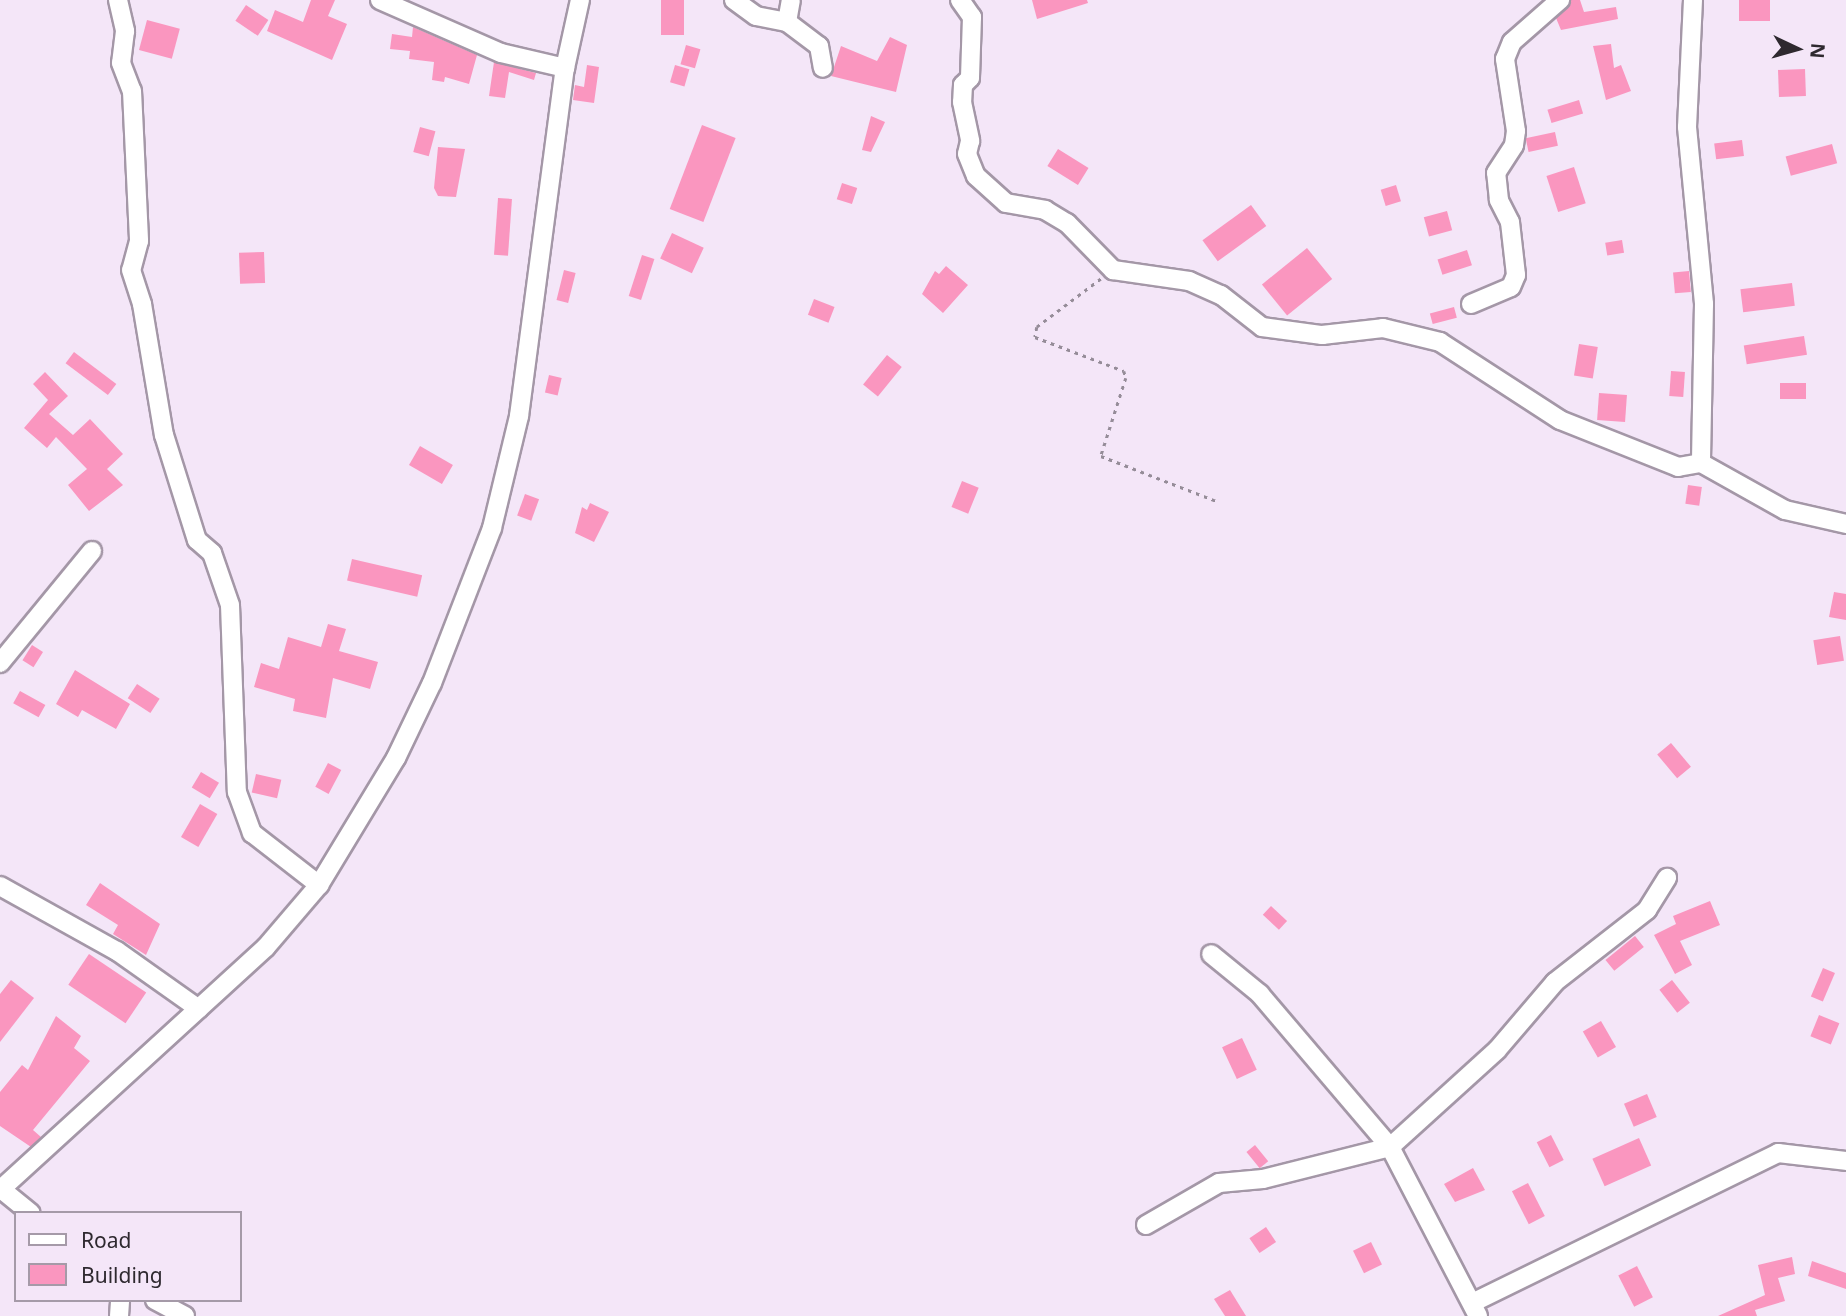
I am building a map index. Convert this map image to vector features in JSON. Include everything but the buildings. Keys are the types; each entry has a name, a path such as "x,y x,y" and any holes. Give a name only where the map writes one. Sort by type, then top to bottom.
{"street":[{"path":"117,0 125,31 121,63 132,91 139,241 131,270 142,304 164,435 197,540 212,553 230,606 237,792 252,833 319,885"},
{"path":"380,0 501,53 565,68"},
{"path":"28,1211 0,1190 266,947 319,885 396,758 432,683 492,528 519,416 565,68 580,0"},
{"path":"734,0 755,16 787,22 819,46 823,68"},
{"path":"787,22 791,0"},
{"path":"960,0 972,16 970,78 962,102 970,141 967,154 976,176 1006,203 1045,209 1067,222 1113,270 1189,281 1221,295 1262,327 1322,335 1383,328 1440,342 1560,420 1678,467 1702,463 1785,510 1846,524"},
{"path":"1471,304 1511,287 1516,275 1510,222 1499,200 1496,173 1516,131 1506,59 1512,42 1560,0"},
{"path":"1693,0 1687,127 1704,304 1702,463"},
{"path":"0,663 92,551"},
{"path":"1146,1225 1219,1183 1263,1179 1390,1147 1497,1050 1555,982 1647,910 1667,878"},
{"path":"0,887 117,951 200,1009"},
{"path":"1211,954 1260,995 1390,1147 1475,1310 1778,1153 1846,1161"},
{"path":"159,1302 185,1316"}],"path":[{"path":"1113,270 1037,327 1035,337 1124,371 1126,378 1101,456 1219,502"}]}
